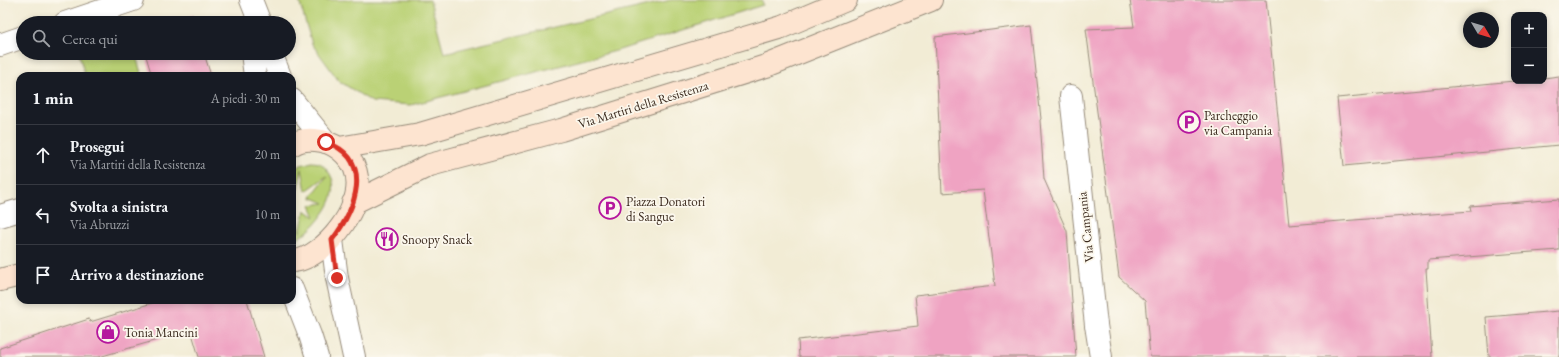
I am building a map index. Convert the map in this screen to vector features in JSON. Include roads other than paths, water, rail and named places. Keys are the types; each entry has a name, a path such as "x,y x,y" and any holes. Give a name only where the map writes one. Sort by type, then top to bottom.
{"main road":[{"path":"332,145 420,134 782,26 846,0"},
{"name":"Via Martiri della Resistenza","path":"353,204 430,165 561,130 766,66 931,0"},
{"path":"296,143 303,140 316,140 332,145 349,158 356,172 358,186 353,204 344,224 332,240 312,255 296,260"},
{"path":"0,280 16,276"}],"street":[{"path":"86,16 133,0"},
{"path":"246,0 247,16"},
{"path":"251,0 257,16"},
{"path":"0,45 16,39"},
{"path":"253,60 254,72"},
{"path":"274,60 278,72"},
{"name":"Via Campania","path":"1071,96 1096,325 1101,357"},
{"path":"296,104 332,145"},
{"path":"0,216 16,211"},
{"path":"332,240 337,278 354,357"},
{"path":"296,299 317,357"}],"place":[{"name":"Parcheggio via Campania","path":"1189,122"},
{"name":"Piazza Donatori di Sangue","path":"610,208"},
{"name":"Snoopy Snack","path":"387,239"},
{"name":"Tonia Mancini","path":"108,332"}]}
